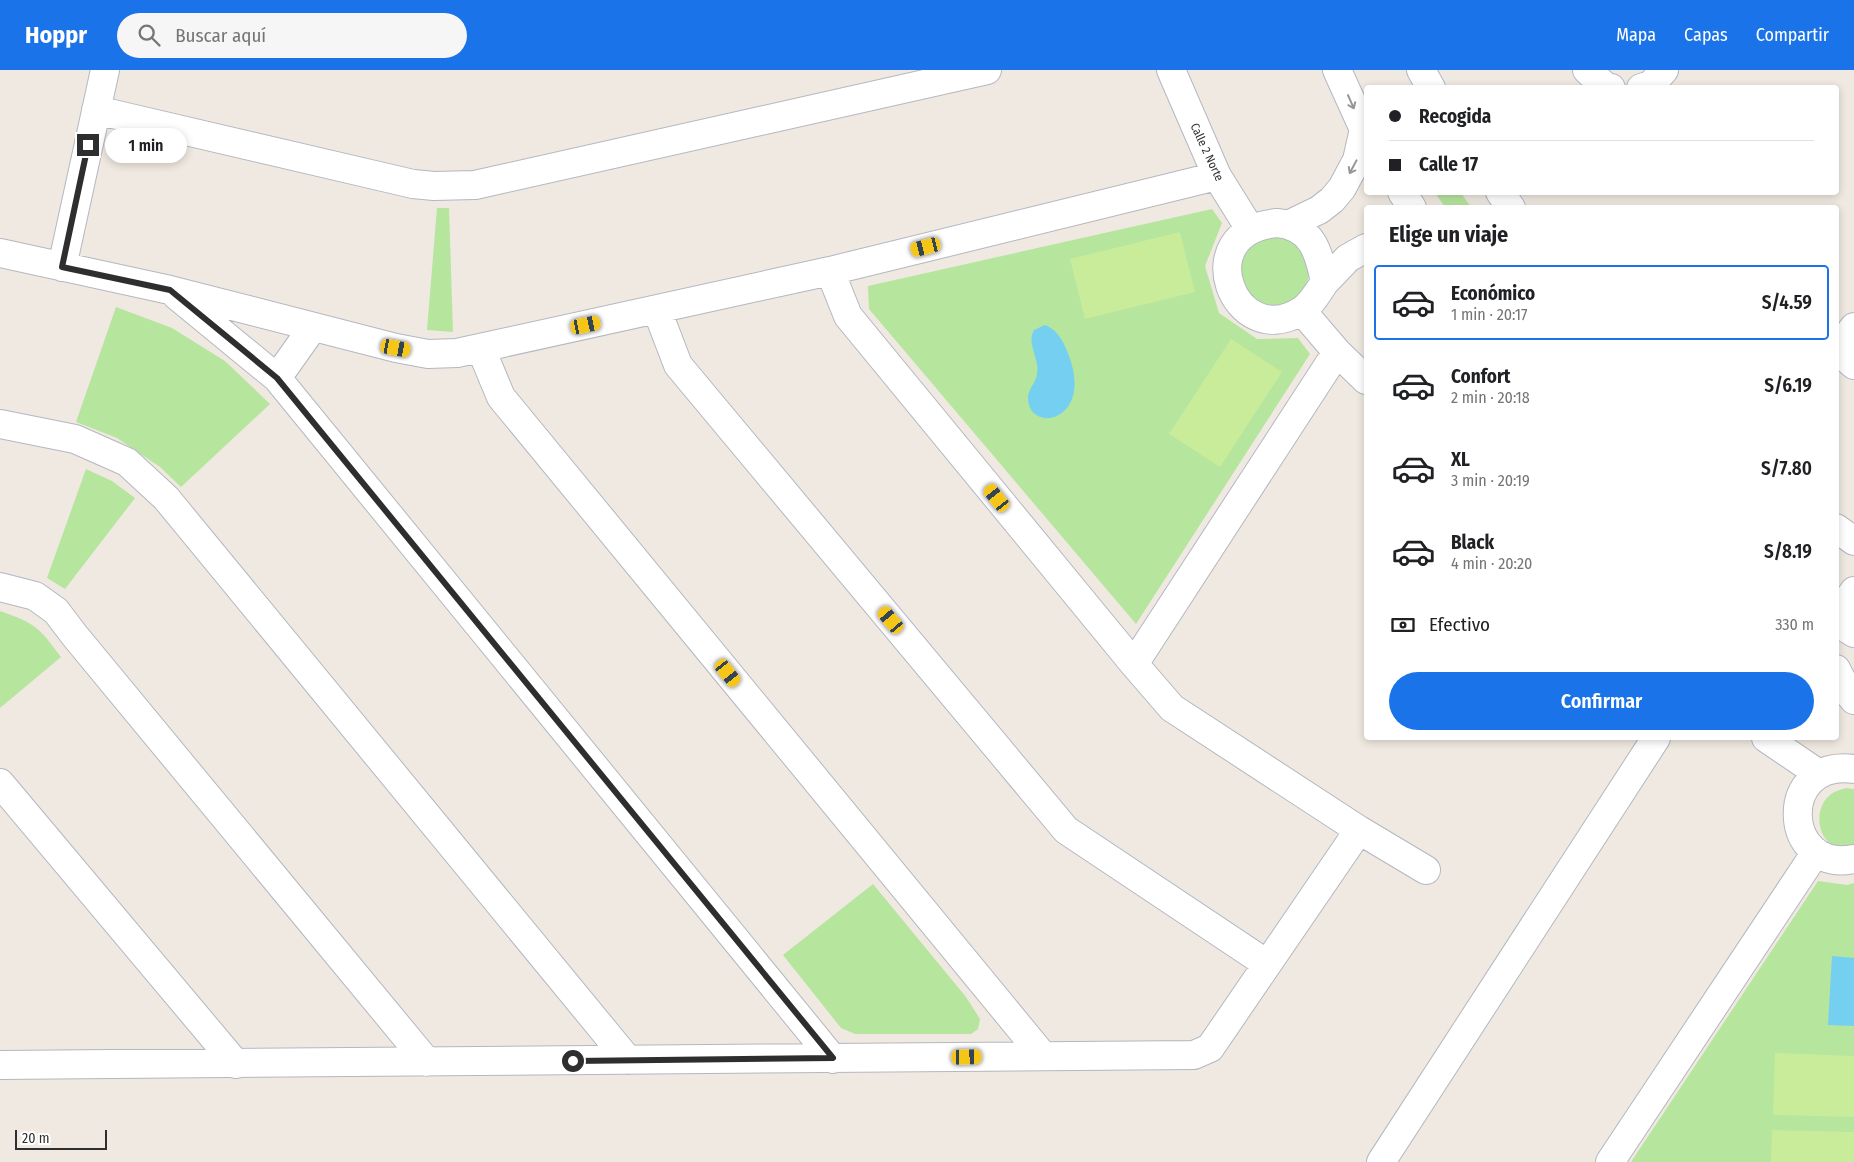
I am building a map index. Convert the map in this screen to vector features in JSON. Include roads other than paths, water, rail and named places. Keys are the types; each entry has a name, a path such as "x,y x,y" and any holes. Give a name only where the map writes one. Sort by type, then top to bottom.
{"street":[{"path":"62,267 105,70"},
{"path":"96,110 413,184 475,185 987,70"},
{"name":"Calle 2 Norte","path":"1170,70 1217,176 1250,229"},
{"path":"1337,70 1364,129"},
{"path":"1421,70 1429,85"},
{"path":"1587,70 1604,85"},
{"path":"1651,85 1664,70"},
{"path":"1364,135 1357,160 1342,188 1332,200 1319,210 1290,224 1263,224 1250,229 1238,239 1230,252 1226,267 1228,283 1234,297 1244,309 1257,316 1273,319 1288,318 1311,302 1325,282 1348,258 1364,249"},
{"path":"0,253 170,290 396,348 428,354 457,353 830,271 1217,176"},
{"path":"1290,224 1305,234 1316,247 1325,282"},
{"path":"830,271 848,316 1172,708 1359,830 1426,870"},
{"path":"170,290 277,378 833,1058"},
{"path":"657,310 678,365 1066,830 1267,964"},
{"path":"1302,310 1337,352 1364,378"},
{"path":"277,378 313,327"},
{"path":"1839,347 1854,327"},
{"path":"481,349 501,397 1043,1056"},
{"path":"1134,664 1337,352"},
{"path":"1839,352 1854,365"},
{"path":"0,424 75,439 127,462 166,498 628,1060"},
{"path":"1839,530 1854,541"},
{"path":"0,587 35,596 56,611 426,1062"},
{"path":"1839,613 1854,591"},
{"path":"1839,624 1854,633"},
{"path":"1839,675 1854,700"},
{"path":"1381,1162 1655,740"},
{"path":"1772,740 1843,764"},
{"path":"1843,764 1803,791 1797,812 1802,834 1816,852 1829,859 1844,861 1854,859"},
{"path":"0,783 236,1064"},
{"path":"0,1066 1194,1055 1210,1048 1359,830"},
{"path":"1610,1162 1816,852"}],"water":[{"path":"1045,325 1053,329 1061,339 1067,351 1074,375 1074,394 1068,407 1059,415 1048,418 1038,416 1031,410 1028,398 1036,377 1037,368 1032,346 1032,335 1034,330"},
{"path":"1832,956 1854,958 1854,1026 1828,1025"}]}
